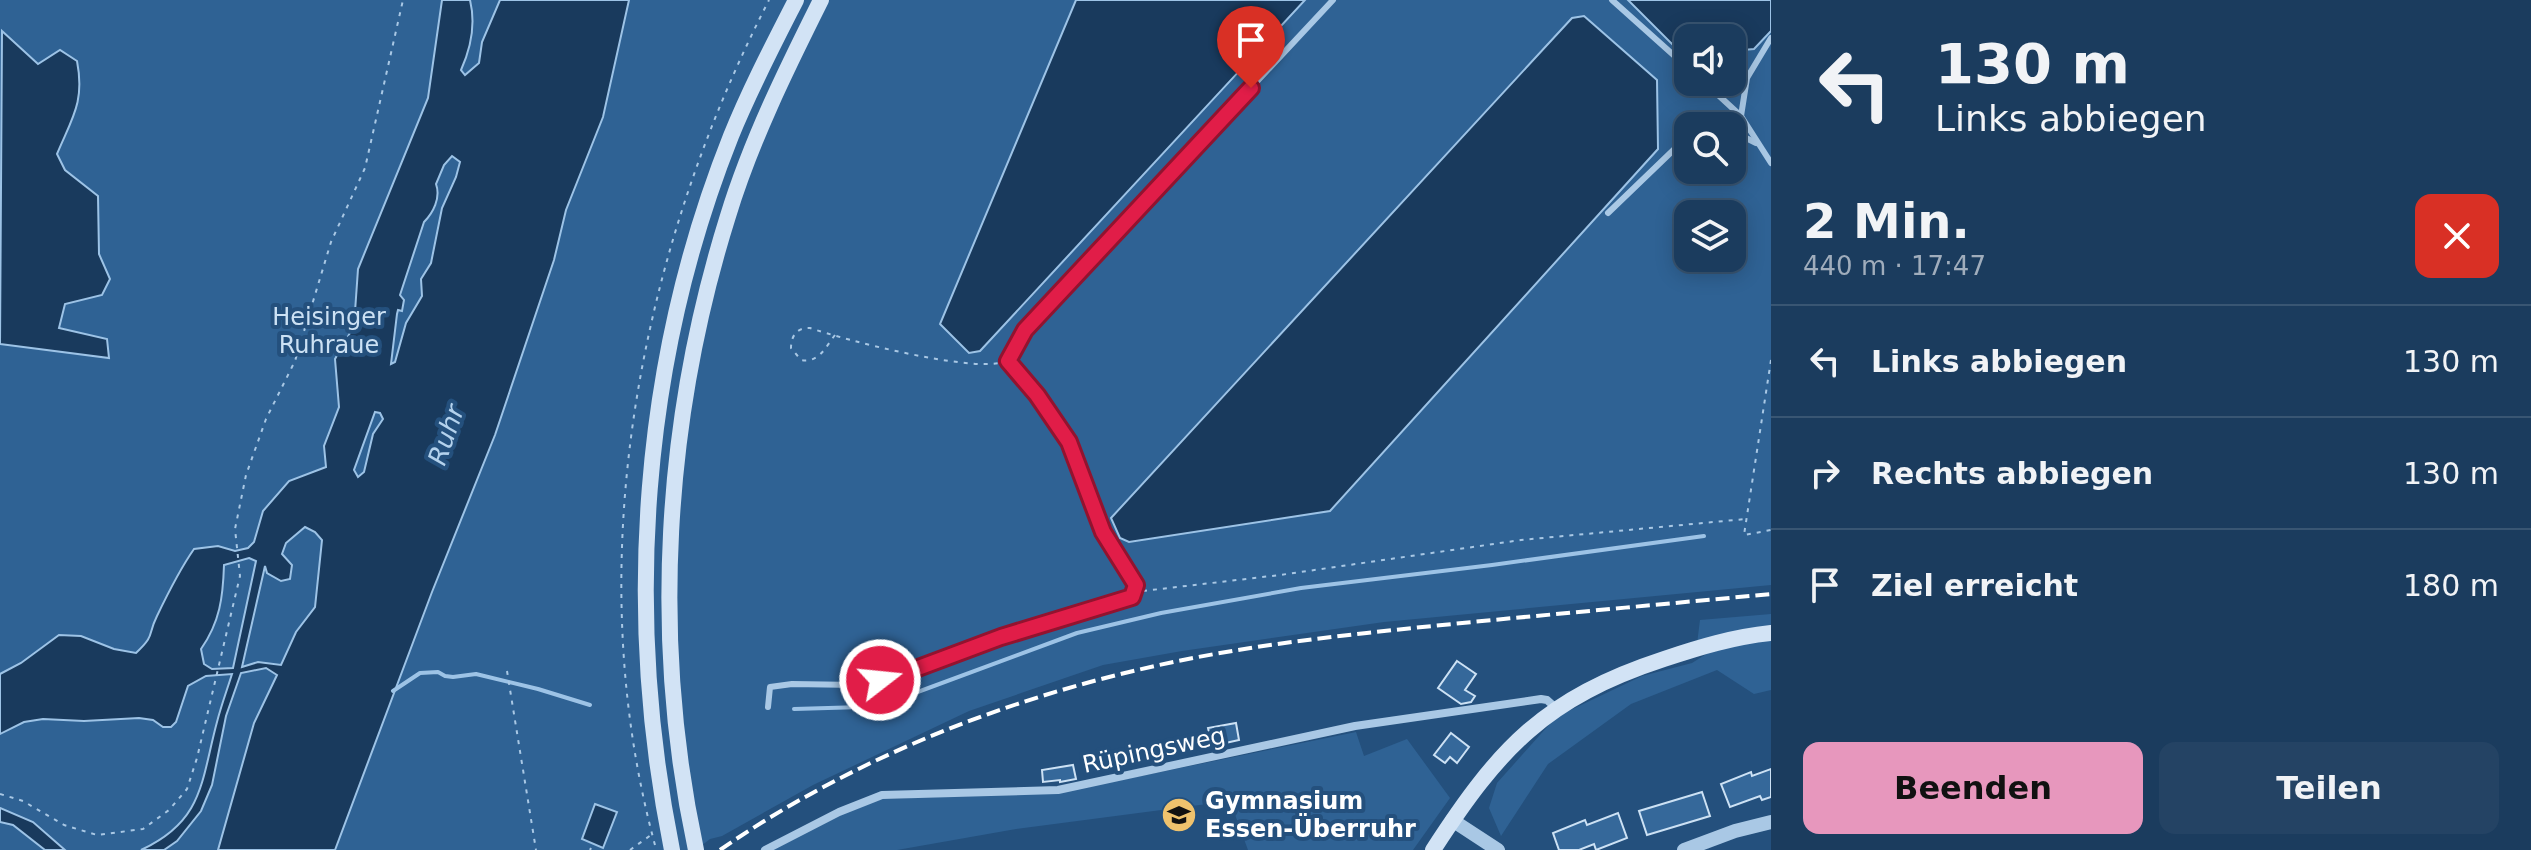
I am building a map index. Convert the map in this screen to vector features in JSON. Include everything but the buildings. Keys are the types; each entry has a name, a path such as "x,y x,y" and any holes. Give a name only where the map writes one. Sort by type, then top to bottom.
{"main road":[{"path":"672,850 656,756 649,686 646,575 649,491 668,349 705,209 731,138 757,75 796,0"},
{"path":"696,848 681,758 672,668 669,575 681,415 701,319 728,215 759,131 821,0"},
{"path":"1433,850 1489,769 1528,730 1556,708 1597,684 1643,666 1715,642 1771,633"}],"street":[{"name":"Rüpingsweg","path":"765,850 839,812 882,795 1058,790 1355,726 1541,699 1556,708"},
{"path":"1452,820 1498,850"},
{"path":"1684,850 1771,822"}],"lane":[{"path":"768,707 770,687 792,684 857,685 902,674 1001,637 1132,597 1136,585 1103,532 1069,442 1037,395 1008,361 1025,330 1333,0"},
{"path":"1612,0 1674,55"},
{"path":"1742,112 1747,78 1771,38"},
{"path":"1719,96 1737,112"},
{"path":"1746,124 1771,163"},
{"path":"1746,138 1760,145"},
{"path":"1608,213 1674,149"}],"path":[{"path":"0,794 23,801 80,832 113,835 143,829 169,810 187,789 240,576 236,545 239,504 253,452 295,361 323,262 370,151 403,0"},
{"path":"835,335 813,360 801,360 791,348 794,334 805,327 983,366 1008,361"},
{"path":"1771,360 1744,535 1771,530"},
{"path":"1134,590 1150,592 1251,579 1521,540 1746,519"},
{"path":"507,671 536,850"},
{"path":"630,850 652,835 656,850"}],"green space":[{"name":"Heisinger Ruhraue","path":"0,0 1771,0 1771,585 1384,622 1103,665 969,711 813,785 722,836 710,839 696,850 0,850"},
{"path":"1771,614 1771,630 1697,644 1700,620"},
{"path":"1771,637 1771,690 1754,694 1717,670 1631,704 1548,764 1501,836 1489,808 1497,783 1556,717 1642,676 1692,663 1716,648"},
{"path":"1356,732 1364,756 1407,739 1450,798 1413,850 1248,850 1230,801 1016,829 897,850 771,850 860,805 883,799 1058,793"}],"water":[{"name":"Ruhr","path":"442,0 470,0 472,36 461,70 465,75 479,63 482,42 500,0 629,0 603,117 566,210 554,260 495,435 335,850 218,850 254,723 277,675 266,668 241,673 226,716 212,785 201,811 177,841 164,850 141,850 162,839 177,826 197,797 232,674 206,676 188,686 176,722 171,727 139,718 84,721 43,719 24,722 0,734 0,674 21,663 59,635 81,636 114,649 136,653 149,638 165,599 194,549 218,546 235,551 248,548 254,542 263,511 289,481 326,467 324,446 339,407 335,359 354,326 358,269 428,98","holes":["452,156 460,162 442,208 431,263 421,279 422,296 406,323 395,362 391,364 397,314 398,310 402,311 404,300 400,295 424,222 435,205 438,195 436,184 444,165","375,412 380,413 383,419 373,434 364,472 358,477 354,470","305,527 322,540 315,607 296,632 281,665 258,662 242,667 265,566 267,573 281,581 290,579 292,565 282,554 286,543","249,558 256,561 233,668 212,669 204,664 201,649 219,609 224,565"]},
{"path":"1076,0 1305,0 980,351 969,353 940,324"},
{"path":"1628,0 1771,0 1771,31 1754,49 1746,50 1746,24 1674,24 1674,46"},
{"path":"1584,16 1657,80 1658,149 1330,511 1129,542 1120,538 1111,518 1572,18"},
{"path":"2,31 38,64 60,50 77,61 78,99 57,154 65,170 98,196 99,254 110,279 102,295 65,304 59,328 107,339 109,358 0,344"},
{"path":"595,804 617,812 603,848 582,839"},
{"path":"0,808 33,822 65,850 45,850 13,825 0,822"}],"waterway":[{"path":"794,709 862,707 896,700 1077,633 1161,613 1301,588 1704,536"},
{"path":"393,691 420,673 438,672 453,677 476,674 590,705"}],"railway":[{"path":"720,850 828,784 885,756 1004,709 1126,673 1224,652 1334,637 1771,594"}],"place":[{"name":"Gymnasium Essen-Überruhr","path":"1179,815"}],"route":[{"path":"880,680 1001,637 1132,597 1136,585 1103,532 1069,442 1037,395 1008,361 1025,330 1251,88"}]}
